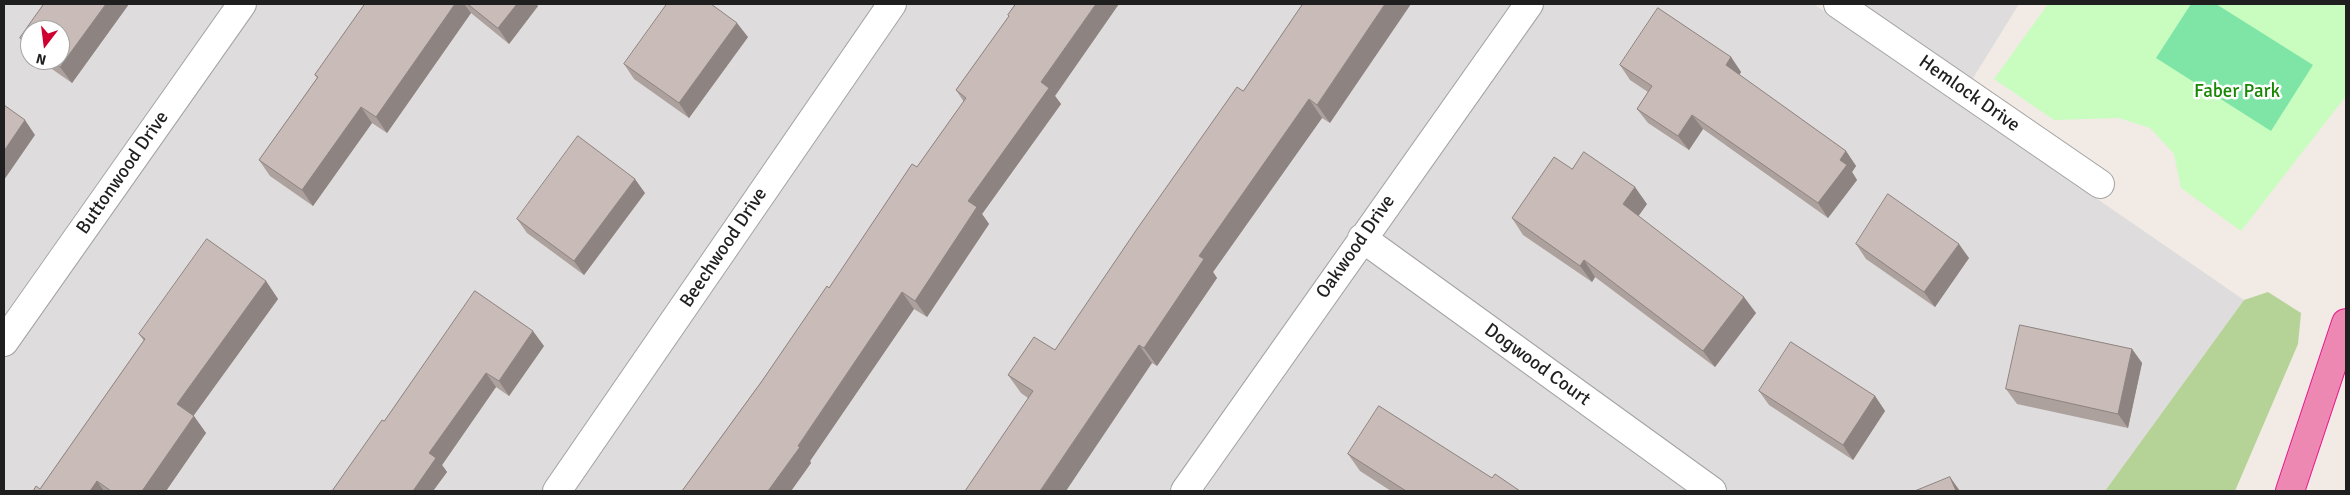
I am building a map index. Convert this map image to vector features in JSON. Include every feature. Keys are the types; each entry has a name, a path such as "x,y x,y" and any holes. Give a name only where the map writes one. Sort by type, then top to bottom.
{"highway":[{"path":"2290,491 2346,323"}],"street":[{"name":"Buttonwood Drive","path":"4,342 242,4"},
{"name":"Beechwood Drive","path":"556,491 892,4"},
{"name":"Oakwood Drive","path":"1185,491 1529,4"},
{"name":"Hemlock Drive","path":"1838,4 2100,184"},
{"name":"Dogwood Court","path":"1362,238 1712,491"}],"shaded area":[{"path":"4,4 1814,4 2244,300 2105,491 4,491"},
{"path":"1837,4 2019,4 1965,91"}],"green space":[{"name":"Faber Park","path":"2048,4 2346,4 2346,96 2241,231 2181,188 2174,154 2150,128 2119,118 2054,120 1994,79"},
{"path":"2191,4 2216,4 2313,65 2271,131 2156,58"},
{"path":"2268,292 2301,313 2298,344 2235,491 2105,491 2244,300"}],"building":[{"path":"44,4 106,4 70,53 70,20 33,20"},
{"path":"365,4 455,4 376,117 361,107 302,190 259,160 318,77 315,75"},
{"path":"468,4 517,4 498,28"},
{"path":"667,4 711,4 737,23 679,103 624,64"},
{"path":"1016,4 1096,4 1041,82 1049,88 968,201 977,207 915,301 902,292 798,446 800,447 768,491 682,491 762,381 827,286 829,288 912,164 917,167 966,98 956,90"},
{"path":"1303,4 1385,4 1317,105 1309,99 1199,256 1204,259 1144,348 1139,345 1040,491 965,491 1033,391 1008,375 1034,337 1055,350 1237,87 1243,91"},
{"path":"1658,8 1731,57 1726,65 1846,151 1840,160 1847,165 1818,203 1692,115 1678,136 1637,109 1652,86 1620,65"},
{"path":"4,105 25,120 4,151"},
{"path":"578,136 635,179 574,261 517,219"},
{"path":"1584,152 1635,187 1623,204 1744,297 1703,351 1584,260 1580,266 1512,218 1554,157 1572,169"},
{"path":"1888,194 1959,244 1924,292 1856,244"},
{"path":"207,239 266,281 177,404 194,416 142,491 111,491 97,481 90,491 33,491 36,486 40,489 145,339 139,334"},
{"path":"475,291 533,331 499,381 486,373 429,453 436,458 413,491 332,491 382,420 384,421"},
{"path":"2020,325 2132,349 2118,414 2006,389"},
{"path":"1791,342 1875,396 1843,445 1759,391"},
{"path":"1379,406 1492,478 1495,474 1520,491 1406,491 1348,454"},
{"path":"1950,477 1956,491 1915,491"}]}
